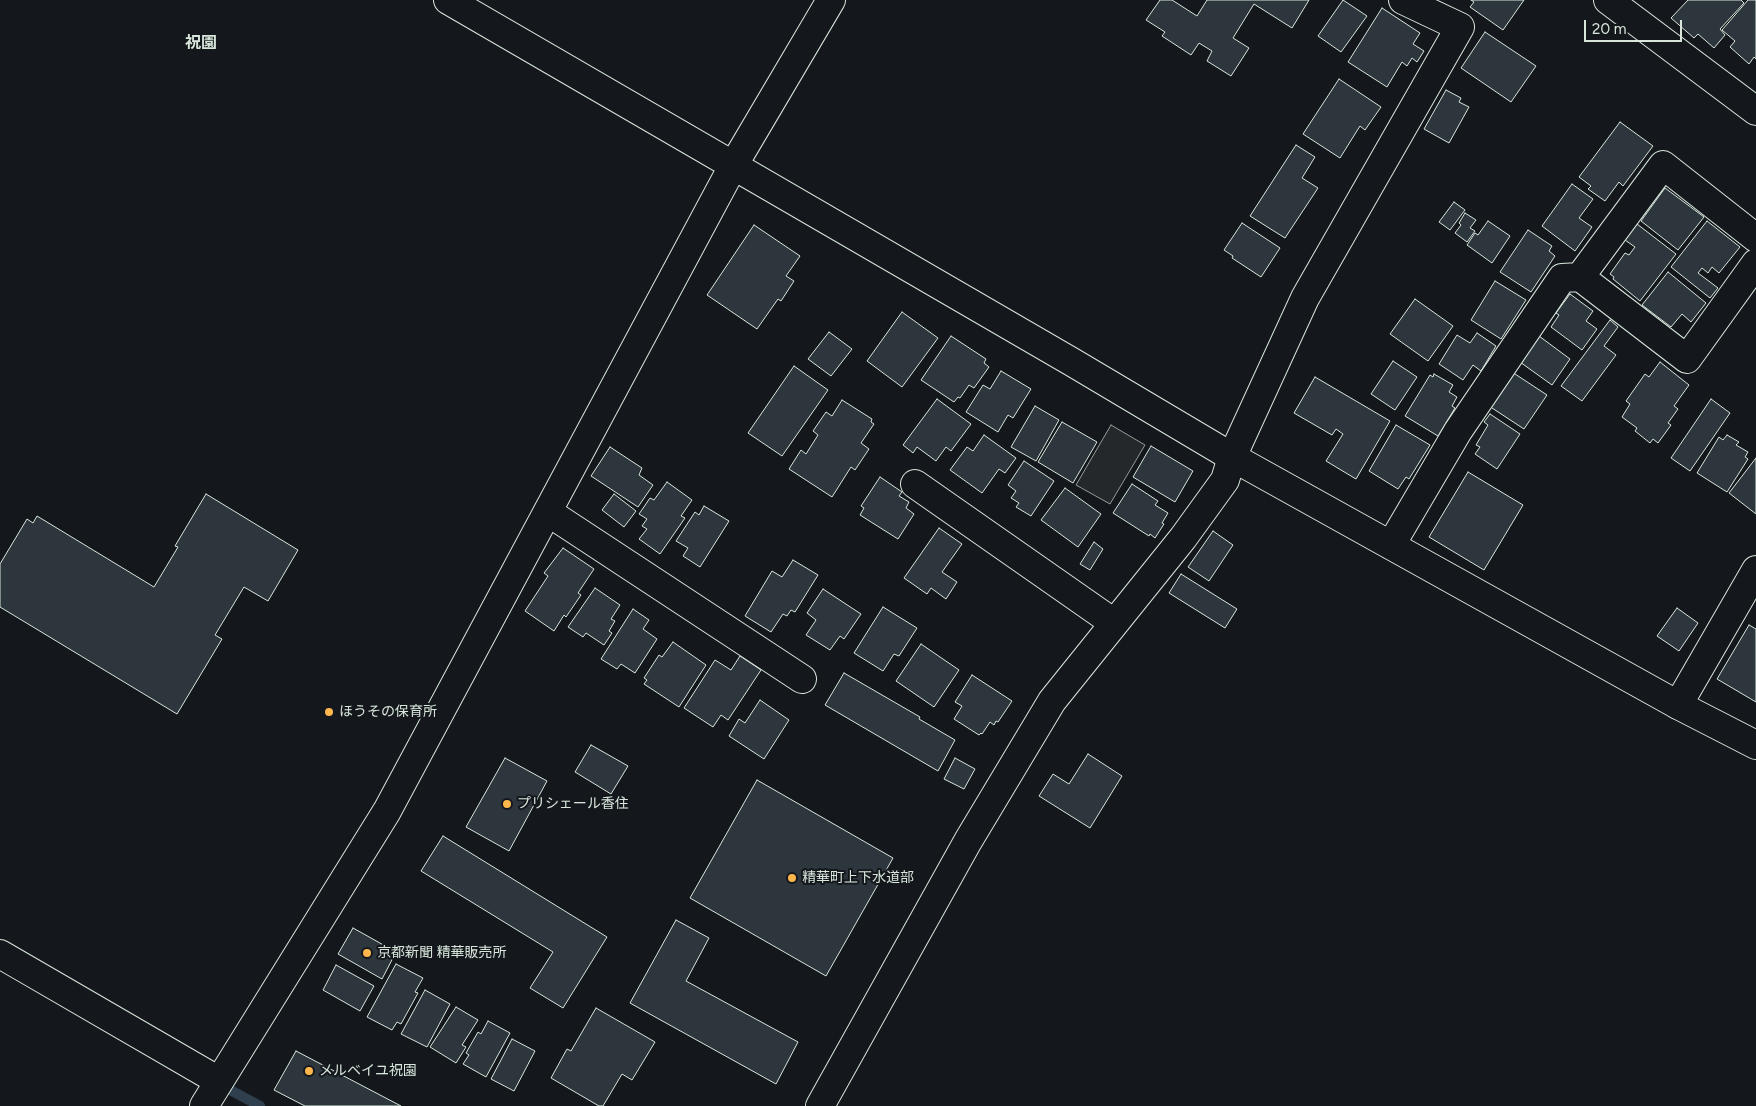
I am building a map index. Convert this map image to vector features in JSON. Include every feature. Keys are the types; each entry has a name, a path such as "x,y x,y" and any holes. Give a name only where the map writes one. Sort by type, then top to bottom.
{"street":[{"path":"448,0 1232,457 1678,705 1756,745"},
{"path":"204,1106 387,811 733,166 831,0"},
{"path":"820,1106 968,841 1052,701 1182,538 1225,480 1232,457 1305,298 1460,28 1445,9 1403,0"},
{"path":"1608,0 1756,111"},
{"path":"1580,277 1664,165 1756,238"},
{"path":"1391,545 1458,432 1562,278 1580,277 1687,358 1756,263"},
{"path":"915,484 1114,623"},
{"path":"548,512 802,679"},
{"path":"1678,705 1756,570"},
{"path":"0,954 219,1080"}],"shaded area":[{"path":"1111,425 1145,445 1110,504 1076,485"}],"building":[{"path":"1160,0 1172,0 1197,16 1207,0 1309,0 1292,28 1254,4 1233,38 1249,48 1231,76 1207,61 1212,51 1199,43 1191,55 1162,36 1165,32 1146,20"},
{"path":"1343,0 1367,16 1341,52 1318,36"},
{"path":"1471,0 1524,0 1503,30 1470,7 1474,2"},
{"path":"1688,0 1741,0 1744,3 1720,29 1725,35 1714,48 1698,34 1694,38 1671,18"},
{"path":"1748,0 1756,0 1756,59 1754,57 1749,64 1730,47 1735,41 1722,30"},
{"path":"1382,8 1420,33 1413,44 1424,51 1417,62 1412,58 1407,66 1402,62 1387,87 1348,62"},
{"path":"1485,32 1536,66 1511,102 1461,68"},
{"path":"1339,79 1381,107 1365,130 1360,126 1340,158 1303,134"},
{"path":"1446,90 1461,98 1459,102 1469,107 1449,143 1424,129"},
{"path":"1620,122 1653,146 1623,186 1619,182 1605,201 1588,189 1591,186 1579,177"},
{"path":"1296,145 1315,157 1302,178 1318,188 1285,238 1250,216"},
{"path":"1572,184 1593,199 1579,218 1592,227 1575,251 1542,226"},
{"path":"1665,188 1704,217 1678,250 1641,221"},
{"path":"1454,202 1465,210 1450,230 1439,222"},
{"path":"1465,213 1476,220 1470,228 1475,231 1467,242 1455,233 1461,225 1459,223"},
{"path":"1488,221 1510,236 1492,263 1467,245 1475,233 1478,235"},
{"path":"1707,221 1740,247 1719,273 1712,267 1708,273 1702,268 1698,273 1718,288 1710,298 1671,267"},
{"path":"1242,223 1280,248 1261,277 1232,258 1233,256 1224,250"},
{"path":"1637,224 1676,254 1640,301 1613,279 1614,277 1610,274 1625,253 1629,255 1635,247 1625,240"},
{"path":"754,225 800,256 786,276 794,281 781,301 778,299 757,329 707,295"},
{"path":"1528,230 1552,246 1549,251 1555,256 1531,292 1500,272"},
{"path":"1668,272 1706,303 1691,322 1682,314 1671,327 1642,305"},
{"path":"1495,281 1526,300 1501,339 1471,320"},
{"path":"1570,294 1593,311 1586,321 1597,329 1582,350 1551,327 1559,315 1556,313"},
{"path":"1415,299 1453,326 1428,361 1390,334"},
{"path":"902,312 938,338 902,387 867,361"},
{"path":"1610,320 1618,327 1604,346 1616,355 1582,401 1561,386"},
{"path":"829,332 852,349 831,376 808,359"},
{"path":"1477,333 1496,346 1481,371 1473,365 1463,380 1439,364 1457,335 1470,343"},
{"path":"951,336 986,359 984,363 989,367 974,388 969,385 960,398 958,397 954,402 921,380"},
{"path":"1539,336 1570,359 1552,385 1520,362"},
{"path":"1393,361 1417,377 1395,410 1371,394"},
{"path":"1660,362 1689,385 1674,406 1678,409 1668,423 1671,425 1658,443 1653,439 1650,443 1635,431 1637,428 1622,417 1630,404 1626,401 1645,374 1649,377"},
{"path":"794,366 828,390 782,456 748,433"},
{"path":"1001,371 1031,389 1013,418 1008,415 998,432 966,412 983,385 990,389"},
{"path":"1512,372 1547,395 1524,429 1489,406"},
{"path":"1434,374 1453,385 1449,392 1457,397 1452,406 1455,408 1438,436 1405,416 1430,375 1433,377"},
{"path":"1315,377 1390,421 1356,479 1326,461 1343,434 1336,429 1332,435 1294,413"},
{"path":"937,399 971,424 951,451 946,447 936,461 917,447 913,453 903,445"},
{"path":"1711,399 1730,413 1690,471 1671,458"},
{"path":"842,400 872,419 871,422 874,424 861,443 869,449 855,470 851,467 832,497 789,469 801,450 806,454 818,435 813,431 826,412 832,416"},
{"path":"1035,406 1059,420 1036,461 1011,447"},
{"path":"1490,414 1520,434 1497,469 1475,454 1480,447 1476,445 1488,425 1484,422"},
{"path":"1062,422 1097,442 1073,483 1038,462"},
{"path":"1396,425 1430,445 1409,479 1406,477 1398,489 1369,471"},
{"path":"984,435 1016,458 1005,473 999,469 982,493 950,470 967,447 973,451"},
{"path":"1727,435 1739,442 1736,445 1748,452 1745,457 1748,459 1727,492 1697,473 1719,437 1723,440"},
{"path":"1151,446 1193,471 1175,502 1133,477"},
{"path":"610,447 642,468 639,475 653,485 638,507 591,476"},
{"path":"1756,458 1756,514 1729,493"},
{"path":"1024,461 1054,481 1031,516 1016,507 1019,503 1011,498 1016,491 1008,485"},
{"path":"1468,472 1523,505 1484,570 1429,537"},
{"path":"880,477 902,492 899,496 909,502 906,508 914,514 898,539 860,515 864,508 861,506"},
{"path":"667,482 692,500 681,516 685,518 660,554 639,539 647,529 642,526 647,519 639,514 650,498 654,500"},
{"path":"1132,484 1158,501 1155,505 1168,513 1162,523 1164,524 1155,538 1113,513"},
{"path":"1065,488 1101,514 1078,547 1041,520"},
{"path":"206,494 298,550 268,601 244,587 215,635 222,639 177,714 0,607 0,564 27,519 33,523 37,516 154,587 178,547 175,546"},
{"path":"614,494 636,511 624,527 602,510"},
{"path":"704,506 729,521 700,567 683,556 688,548 676,541 695,512 699,515"},
{"path":"939,528 962,544 942,572 957,582 946,599 931,588 927,594 904,578"},
{"path":"1213,531 1233,545 1209,581 1188,567"},
{"path":"1094,542 1103,549 1090,570 1080,564"},
{"path":"563,548 594,569 578,593 581,595 566,617 564,615 554,631 525,611 548,576 544,573"},
{"path":"793,560 818,575 795,612 791,610 787,616 783,614 771,632 745,616 772,571 782,577"},
{"path":"1181,574 1237,609 1225,628 1169,593"},
{"path":"595,588 620,605 611,619 615,621 609,631 612,633 604,645 586,633 583,637 568,627"},
{"path":"823,589 861,614 844,639 840,636 830,650 806,635 816,620 807,613"},
{"path":"883,607 917,628 899,656 894,654 883,671 854,653"},
{"path":"1677,608 1698,623 1679,651 1657,636"},
{"path":"633,609 649,620 643,629 657,639 635,673 621,664 617,669 601,659"},
{"path":"1749,625 1756,629 1756,702 1717,679"},
{"path":"673,642 706,665 679,707 644,684 647,680 644,678 659,655 662,657"},
{"path":"921,644 959,670 934,707 896,681"},
{"path":"740,656 761,670 728,720 721,715 713,727 684,708 715,660 731,670"},
{"path":"844,673 920,717 919,719 955,740 938,771 825,705"},
{"path":"972,675 1012,701 998,722 996,721 994,725 990,722 982,734 979,735 954,719 962,706 955,702"},
{"path":"760,700 789,720 764,759 729,736 739,719 745,723"},
{"path":"591,745 628,766 611,794 575,772"},
{"path":"1088,754 1122,776 1090,828 1039,796 1053,774 1069,784"},
{"name":"プリシェール香住","path":"505,758 547,781 509,851 466,827"},
{"path":"955,758 975,769 964,789 944,779"},
{"name":"精華町上下水道部","path":"757,780 893,858 826,976 690,898"},
{"path":"443,836 607,937 563,1008 530,988 553,952 421,871"},
{"path":"676,920 709,938 686,981 798,1042 776,1084 630,1003"},
{"name":"京都新聞 精華販売所","path":"353,928 396,952 382,979 338,954"},
{"path":"396,964 423,978 415,992 418,993 401,1024 397,1022 392,1030 367,1017"},
{"path":"336,965 374,986 360,1011 323,990"},
{"path":"425,990 450,1004 427,1047 401,1034"},
{"path":"456,1007 478,1020 462,1045 466,1047 456,1063 430,1047"},
{"path":"596,1008 655,1042 632,1080 622,1074 603,1106 599,1106 551,1078 567,1049 571,1051"},
{"path":"488,1021 510,1033 486,1077 463,1064 469,1055 466,1053 478,1032 481,1034"},
{"path":"512,1039 535,1051 514,1091 491,1079"},
{"name":"メルベイユ祝園","path":"296,1051 401,1106 305,1106 274,1090"}],"waterway":[{"path":"219,1084 260,1106"}],"place":[{"name":"ほうその保育所","path":"329,712"},
{"name":"プリシェール香住","path":"507,804"},
{"name":"精華町上下水道部","path":"792,878"},
{"name":"京都新聞 精華販売所","path":"367,953"},
{"name":"メルベイユ祝園","path":"309,1071"}],"district":[{"name":"祝園","path":"201,43"}]}
